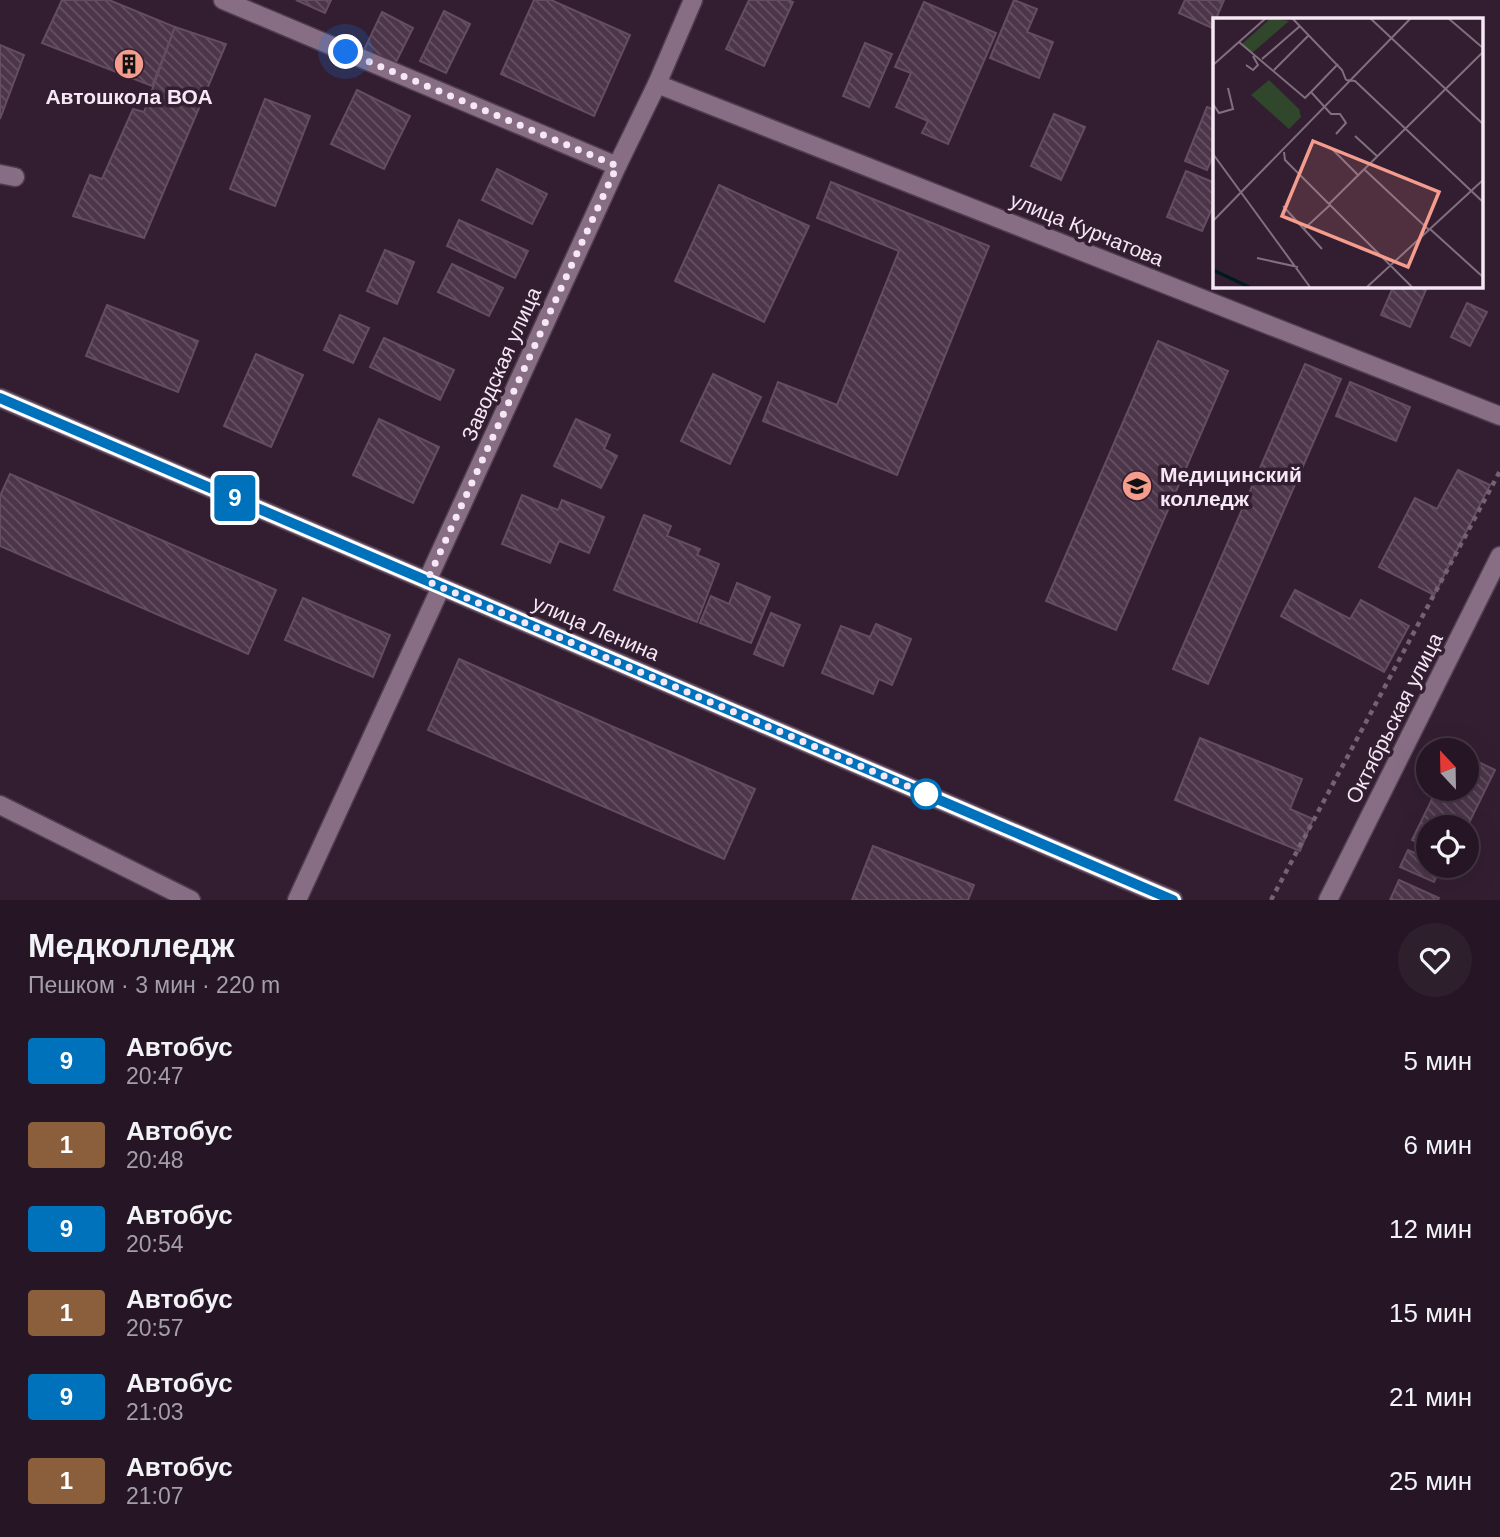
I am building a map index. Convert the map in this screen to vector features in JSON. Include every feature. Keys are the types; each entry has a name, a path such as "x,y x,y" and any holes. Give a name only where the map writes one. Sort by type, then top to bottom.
{"street":[{"path":"223,0 617,166"},
{"name":"Заводская улица","path":"297,900 617,166 657,84 693,0"},
{"name":"улица Курчатова","path":"657,84 1500,416"},
{"name":"улица Ленина","path":"0,398 1173,900"},
{"name":"Октябрьская улица","path":"1328,900 1500,556"},
{"path":"0,805 191,900"}],"path":[{"path":"1271,900 1500,471"}],"building":[{"name":"Автошкола ВОА","path":"62,0 109,0 175,27 152,86 42,43"},
{"path":"296,0 331,0 325,13"},
{"path":"534,0 551,0 630,35 594,116 501,74"},
{"path":"749,0 793,2 764,66 726,49"},
{"path":"1014,0 1037,9 1027,32 1053,42 1039,78 990,58"},
{"path":"1185,0 1224,0 1216,18 1213,18 1212,28 1179,13"},
{"path":"924,2 996,33 948,144 922,133 928,121 896,107 911,73 895,67"},
{"path":"444,11 470,24 446,73 420,61"},
{"path":"382,12 413,28 395,64 364,50"},
{"path":"175,27 226,44 144,238 73,216 90,175 102,179 133,109 144,112"},
{"path":"865,43 892,54 869,107 843,96"},
{"path":"0,45 24,55 0,119"},
{"path":"357,90 410,116 384,169 331,144"},
{"path":"265,99 310,116 275,206 230,189"},
{"path":"1207,107 1213,109 1213,156 1207,170 1185,161"},
{"path":"1054,114 1085,127 1061,180 1031,166"},
{"path":"497,169 547,194 532,224 482,200"},
{"path":"1186,171 1213,182 1213,206 1202,231 1167,217"},
{"path":"831,182 989,246 897,475 763,421 778,382 837,405 899,251 817,218"},
{"path":"719,185 809,226 764,322 675,281"},
{"path":"459,220 528,251 515,278 447,246"},
{"path":"385,250 414,262 397,304 367,291"},
{"path":"452,264 503,288 489,316 438,292"},
{"path":"1393,287 1427,287 1410,327 1381,315"},
{"path":"1467,303 1487,312 1470,346 1451,337"},
{"path":"107,305 198,341 178,392 86,356"},
{"path":"340,315 369,328 353,363 324,350"},
{"path":"384,338 454,370 440,400 370,367"},
{"name":"Медицинский колледж","path":"1158,341 1228,371 1116,630 1046,601"},
{"path":"256,354 303,375 271,447 224,426"},
{"path":"1305,364 1341,379 1208,684 1173,669"},
{"path":"713,374 761,397 730,464 681,441"},
{"path":"1350,382 1410,407 1396,441 1336,416"},
{"path":"379,419 439,447 413,503 353,475"},
{"path":"576,419 610,435 604,449 617,456 601,488 554,466"},
{"path":"1458,470 1490,485 1434,595 1379,567 1415,498 1437,509"},
{"path":"10,474 276,590 248,654 0,546 0,496"},
{"path":"522,495 558,510 562,500 604,517 589,553 559,541 550,563 502,544"},
{"path":"644,515 671,526 667,536 700,549 697,555 719,564 697,622 614,590"},
{"path":"737,583 770,597 751,643 700,623 711,596 729,604"},
{"path":"1295,590 1350,619 1361,600 1409,626 1384,672 1281,616"},
{"path":"303,598 390,635 373,677 285,640"},
{"path":"771,613 800,625 783,666 754,654"},
{"path":"876,624 911,639 892,685 879,679 873,694 822,673 841,626 870,637"},
{"path":"459,659 755,789 724,859 428,730"},
{"path":"1200,738 1302,779 1290,809 1313,819 1300,851 1175,800"},
{"path":"1479,762 1495,770 1473,815 1424,815 1431,802 1479,802"},
{"path":"873,846 974,885 968,900 852,900"},
{"path":"1408,850 1416,854 1416,874 1400,867"},
{"path":"1399,880 1439,898 1390,900"}],"bus line":[{"name":"9","path":"0,398 1173,900"}],"place":[{"name":"Автошкола ВОА","path":"129,64"},
{"name":"Медицинский колледж","path":"1137,486"}],"route":[{"path":"346,52 617,166 427,581 926,794"}]}
